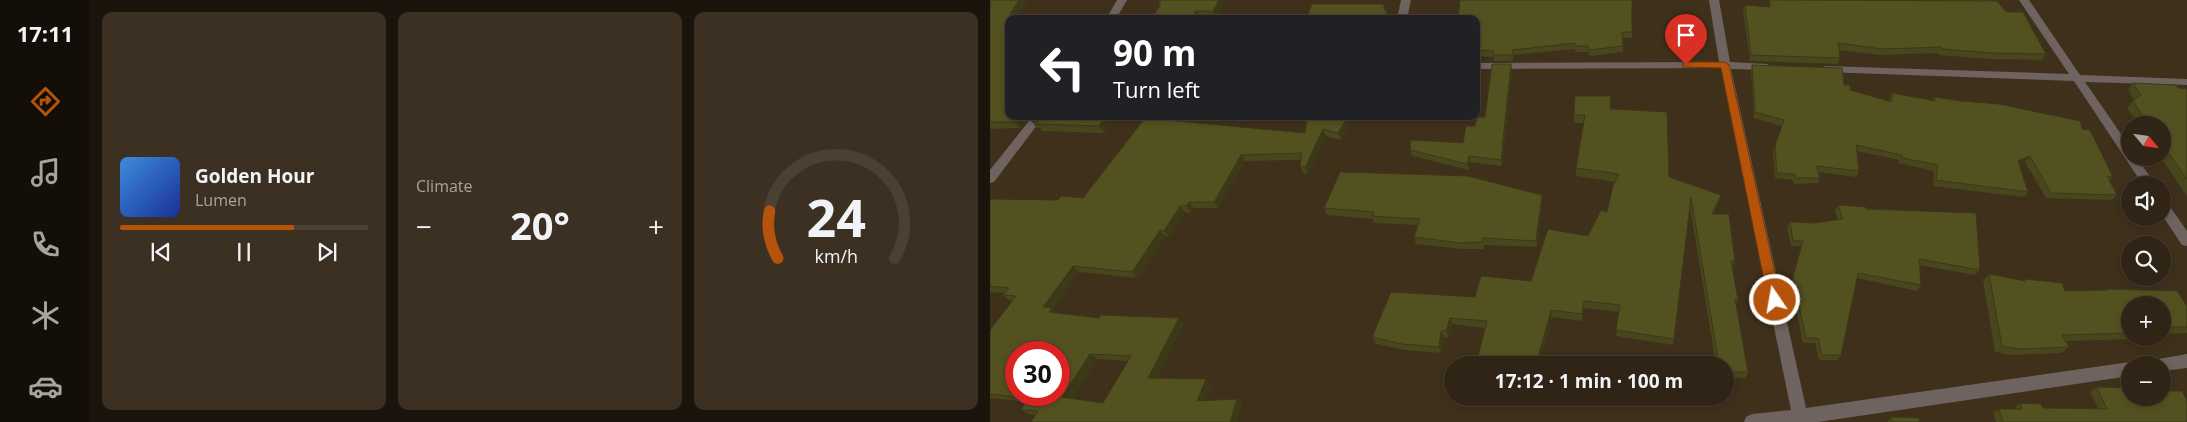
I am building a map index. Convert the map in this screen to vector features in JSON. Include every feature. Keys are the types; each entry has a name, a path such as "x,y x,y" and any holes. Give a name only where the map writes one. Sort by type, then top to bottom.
{"street":[{"path":"1113,15 1122,0"},
{"path":"1403,15 1406,0"},
{"path":"1714,0 1725,65 1800,419"},
{"path":"2024,0 2121,142"},
{"path":"1480,66 1725,65 1774,67"},
{"path":"1813,68 2187,82"},
{"path":"990,179 1036,120"},
{"path":"2171,217 2187,241"},
{"path":"2171,363 2187,361"},
{"path":"1752,422 1800,419 2121,370"}],"building":[{"path":"990,0 1019,0 1010,15 1005,15 1005,120 1016,120 1014,122 990,122"},
{"path":"1161,0 1219,0 1213,11 1196,11 1194,15 1154,15 1161,4 1158,4"},
{"path":"1460,0 1632,0 1632,32 1622,32 1623,46 1589,50 1588,46 1575,46 1575,43 1513,50 1512,55 1493,55 1494,51 1480,50 1480,15 1458,15"},
{"path":"1770,0 1997,1 2006,12 2023,12 2046,54 1992,53 1942,49 1941,47 1882,49 1838,43 1840,58 1751,55 1745,5 1770,7"},
{"path":"1312,4 1384,4 1384,10 1387,10 1386,15 1308,15"},
{"path":"1492,64 1511,64 1501,160 1469,156 1467,164 1410,150 1411,140 1463,143 1466,126 1475,126 1476,120 1480,120 1480,117 1485,117"},
{"path":"1752,65 1842,68 1844,85 1850,85 1850,90 1892,102 1892,93 1935,101 1934,97 1999,104 2080,121 2082,129 2090,130 2113,177 2107,176 2117,195 2051,193 2030,156 2018,161 2028,192 1936,180 1938,165 1902,158 1902,155 1856,145 1859,171 1816,166 1820,178 1796,178 1795,174 1777,173 1775,146 1784,120 1755,112"},
{"path":"2133,83 2176,85 2178,88 2187,89 2187,179 2171,157 2171,116 2143,116 2133,101 2141,95"},
{"path":"1575,96 1611,96 1610,109 1667,112 1669,177 1721,195 1712,214 1729,214 1735,261 1731,261 1738,300 1735,299 1748,372 1734,372 1734,356 1718,356 1691,197 1674,339 1616,330 1620,305 1584,301 1582,314 1551,310 1538,356 1478,356 1487,321 1450,318 1446,331 1441,331 1439,347 1402,344 1372,337 1391,292 1475,297 1481,276 1531,281 1548,229 1588,236 1601,210 1607,212 1613,186 1619,174 1576,168 1585,115 1574,115"},
{"path":"1103,120 1099,126 1036,124 1038,121 1031,121"},
{"path":"1143,120 1166,120 1305,133 1307,120 1346,120 1338,133 1323,129 1305,168 1300,166 1302,153 1241,155 1214,202 1189,202 1186,206 1180,206 1164,231 1160,230 1132,272 1073,266 1043,307 1052,308 1049,312 1099,318 1101,315 1179,318 1148,378 1206,379 1197,401 1237,399 1230,422 1031,422 1038,411 1021,410 1023,406 1070,406 1070,398 1103,403 1131,356 1090,354 1070,385 1070,341 1005,341 1005,396 990,394 990,330 1016,296 1003,295 1009,288 990,286 990,200 1058,200 1061,196 1083,198"},
{"path":"1340,172 1468,176 1542,195 1536,241 1483,238 1482,242 1460,243 1414,237 1420,219 1372,216 1374,212 1324,208"},
{"path":"1838,205 1866,207 1866,209 1976,213 1980,270 1919,259 1921,285 1858,273 1841,355 1822,355 1818,338 1806,338 1793,277 1803,241 1793,241 1790,222 1814,223 1843,219"},
{"path":"1989,274 2025,281 2025,279 2062,283 2065,291 2108,289 2177,291 2187,306 2187,327 2171,327 2171,296 2121,296 2121,333 2062,335 2069,347 2018,349 2002,346"},
{"path":"2097,387 2121,388 2121,406 2171,406 2171,391 2182,391 2187,401 2187,422 2003,422 1999,409 2022,409 2020,403 2041,404 2043,408 2107,409"},
{"path":"1891,417 1919,418 1920,422 1893,422"}],"route":[{"path":"1686,65 1725,65 1775,300"}]}
